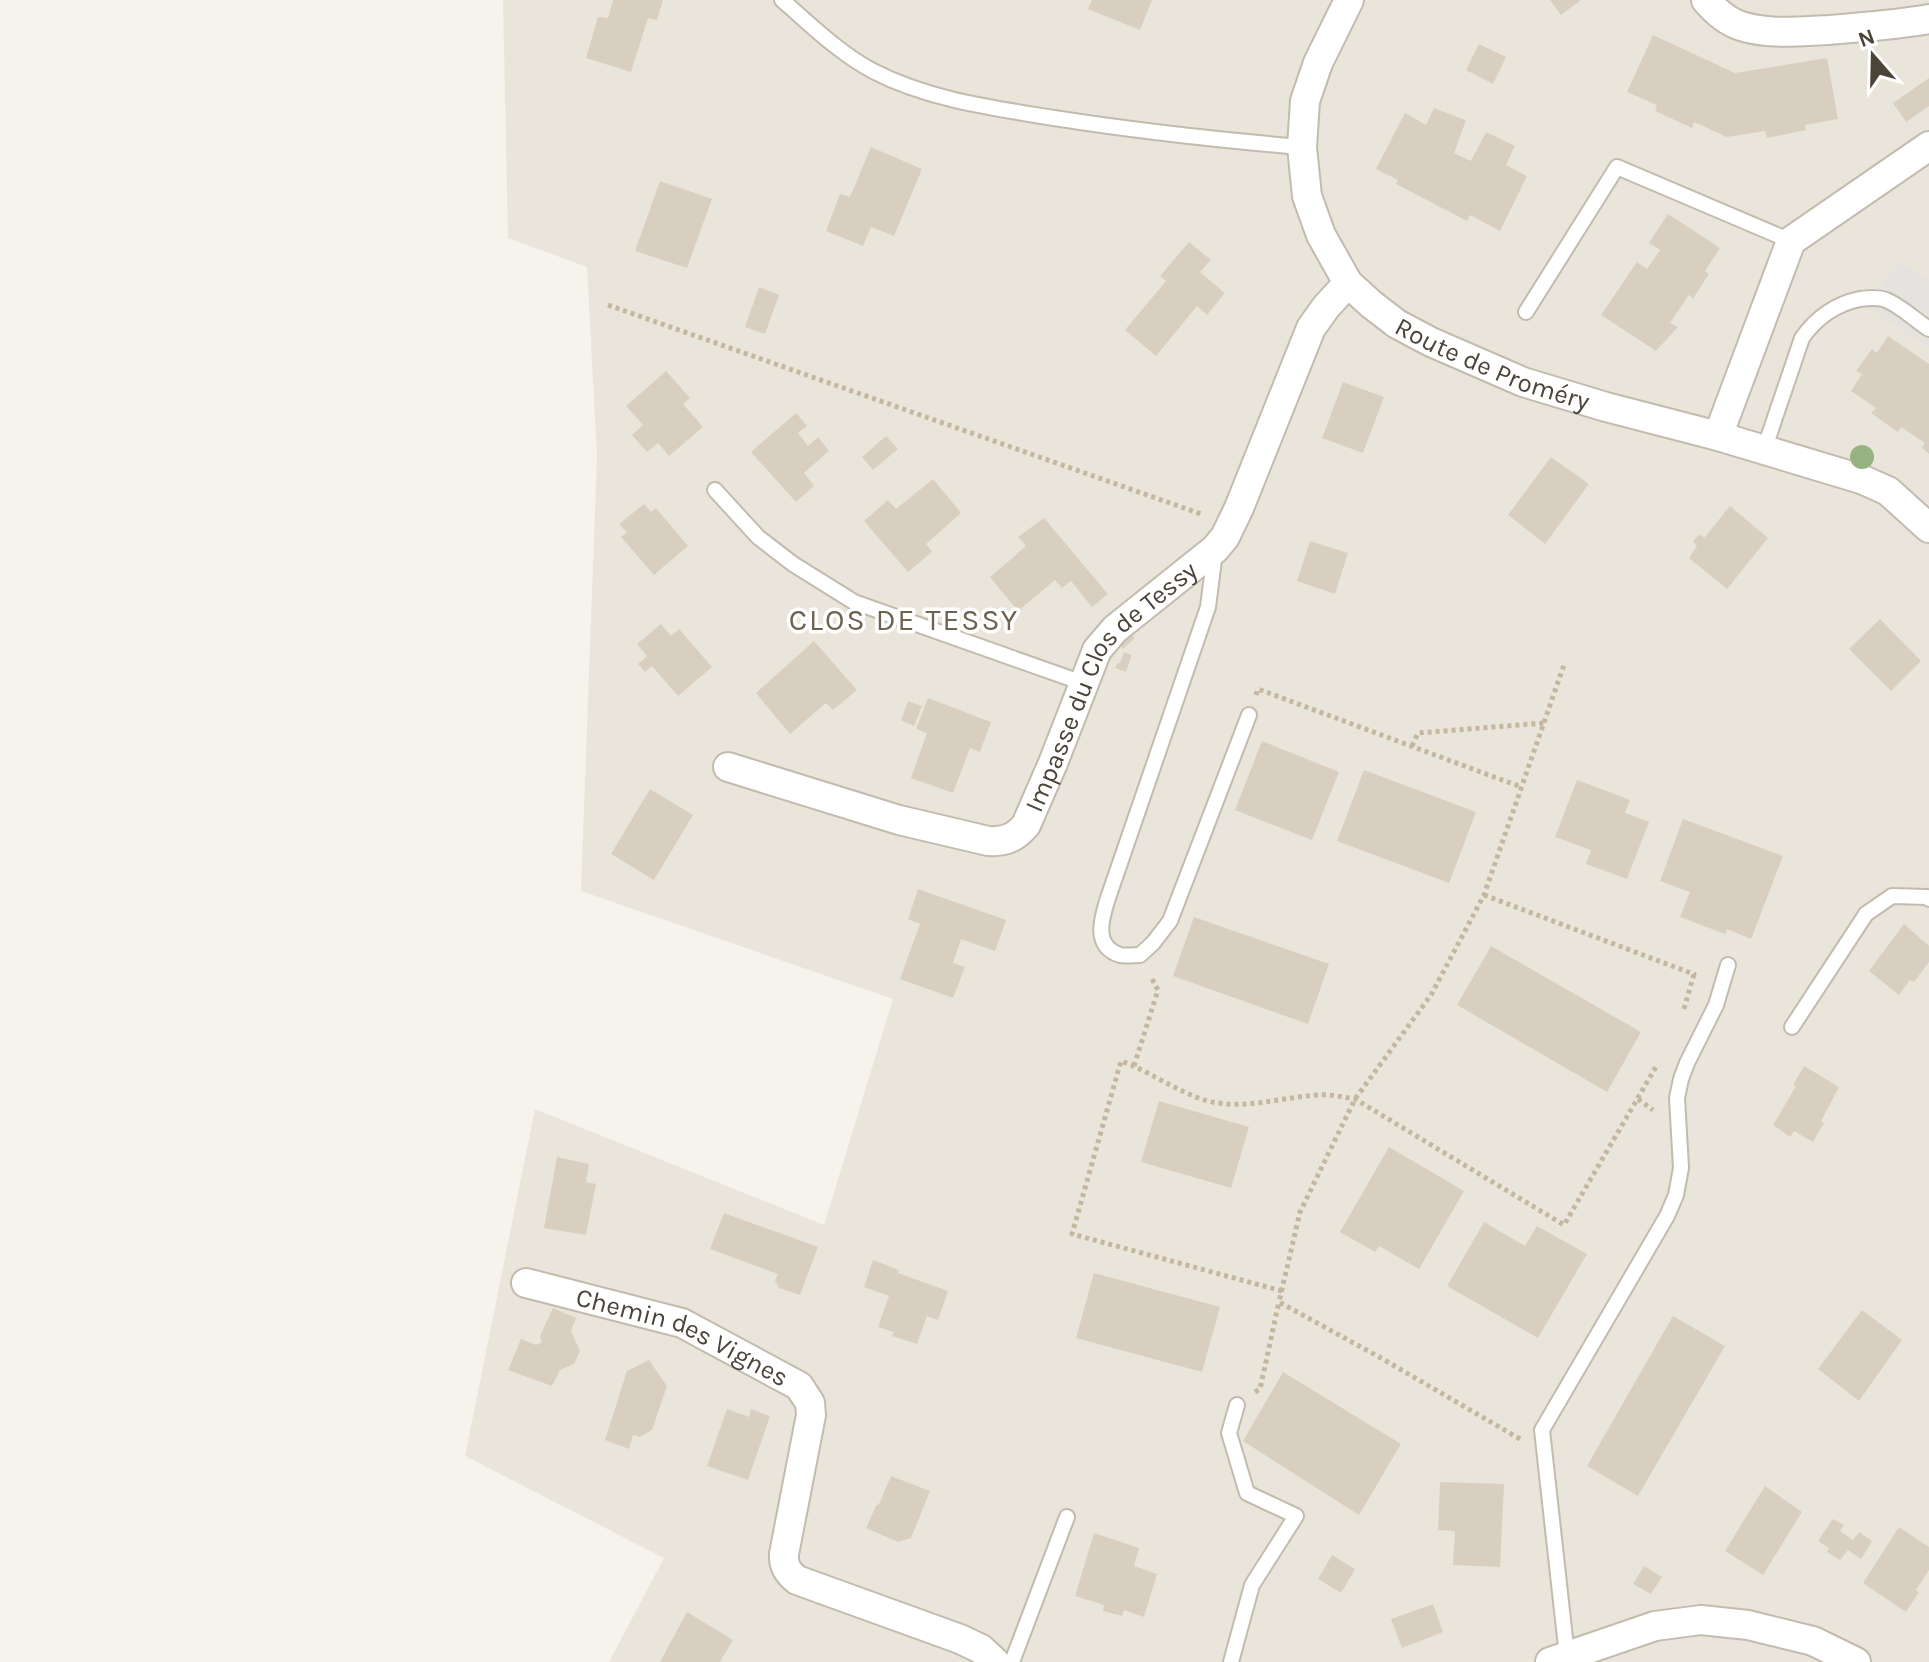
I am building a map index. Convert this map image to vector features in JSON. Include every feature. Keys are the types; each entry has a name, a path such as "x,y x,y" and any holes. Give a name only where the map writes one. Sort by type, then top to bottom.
{"street":[{"name":"Route de Proméry","path":"1349,0 1318,63 1305,101 1302,147 1307,196 1321,235 1348,283 1371,304 1397,324 1509,376 1606,407 1718,436 1861,479 1888,491 1929,528"},
{"path":"1706,0 1728,20 1764,31 1881,26 1929,19"},
{"path":"1718,436 1791,241 1929,146"},
{"name":"Impasse du Clos de Tessy","path":"728,767 899,820 988,841 1000,842 1019,833 1026,825 1053,763 1092,660 1103,640 1215,549 1232,524 1311,328 1348,283"},
{"name":"Chemin des Vignes","path":"526,1283 682,1323 799,1386 810,1403 811,1415 784,1554 790,1574 797,1580 960,1639 981,1649 995,1662"},
{"path":"1559,1659 1655,1626 1701,1620 1748,1625 1813,1641 1856,1662"}],"lane":[{"path":"782,0 835,47 864,66 891,79 969,105 1200,138 1302,147"},
{"path":"1526,312 1617,167 1791,241"},
{"path":"1764,450 1802,338 1822,315 1850,301 1884,299 1929,329"},
{"path":"715,490 758,537 793,564 854,602 1083,683"},
{"path":"1215,549 1208,607 1099,928 1106,945 1120,955 1140,955 1170,921 1249,715"},
{"path":"1792,1027 1866,914 1892,896 1929,899"},
{"path":"1559,1659 1542,1430 1667,1216 1676,1195 1681,1168 1677,1098 1681,1079 1716,1005 1728,965"},
{"path":"1231,1662 1252,1585 1296,1516 1247,1493 1229,1433 1237,1405"},
{"path":"1012,1662 1067,1517"}],"path":[{"path":"608,305 1232,524"},
{"path":"1237,1405 1260,1389 1300,1212 1355,1099 1431,995 1484,895 1565,662"},
{"path":"1249,715 1258,689 1521,787"},
{"path":"1412,746 1418,733 1544,723"},
{"path":"1484,895 1723,985"},
{"path":"1134,1066 1158,990 1140,955"},
{"path":"1682,1017 1694,974"},
{"path":"1282,1291 1072,1234 1121,1061 1200,1099 1215,1103 1256,1104 1318,1095 1355,1099 1564,1225 1661,1058"},
{"path":"1279,1302 1545,1454"}],"shaded area":[{"path":"503,0 1929,0 1929,1662 609,1662 664,1558 465,1456 535,1109 824,1225 893,999 581,891 597,456 587,267 508,238"},
{"path":"1899,261 1929,281 1929,348 1868,307"}],"building":[{"path":"613,0 663,0 657,20 648,18 631,72 586,58 598,17 608,18"},
{"path":"1092,0 1152,0 1140,30 1088,9"},
{"path":"1550,0 1581,0 1561,15"},
{"path":"1653,35 1735,73 1827,58 1838,119 1805,125 1806,130 1767,138 1765,131 1727,137 1694,122 1692,128 1655,111 1657,105 1627,92"},
{"path":"1479,44 1506,57 1493,84 1466,70"},
{"path":"1929,78 1929,106 1906,122 1893,103"},
{"path":"1434,108 1466,120 1454,153 1471,161 1486,132 1515,146 1506,165 1527,176 1500,231 1470,215 1467,221 1396,184 1398,180 1376,169 1405,113 1426,125"},
{"path":"871,147 922,169 894,236 871,227 863,246 826,231 840,194 850,197"},
{"path":"660,181 712,199 687,268 635,251"},
{"path":"1668,214 1720,248 1705,271 1709,274 1693,299 1689,295 1670,323 1678,327 1656,351 1601,315 1637,262 1647,269 1660,250 1649,243"},
{"path":"1189,242 1211,260 1200,272 1225,293 1207,315 1197,306 1156,356 1125,330 1166,281 1160,276"},
{"path":"759,287 779,295 765,334 745,327"},
{"path":"1888,336 1929,364 1929,454 1922,448 1925,443 1901,427 1898,432 1871,413 1876,408 1851,391 1862,374 1856,371 1872,349 1877,353"},
{"path":"666,371 690,398 683,404 703,427 669,456 658,443 647,452 632,435 643,425 626,406"},
{"path":"1343,382 1384,397 1363,453 1322,438"},
{"path":"796,413 807,426 798,433 808,446 818,437 829,451 804,473 814,486 796,502 751,452"},
{"path":"886,436 898,449 873,470 862,457"},
{"path":"1551,457 1589,484 1545,544 1508,515"},
{"path":"933,479 961,513 926,544 932,552 908,572 864,521 888,500 896,509"},
{"path":"644,504 651,512 656,508 688,546 654,575 621,537 627,532 619,524"},
{"path":"1730,506 1768,538 1727,589 1689,558 1697,546 1693,541 1700,534 1704,538"},
{"path":"1044,518 1108,594 1092,607 1071,581 1062,588 1055,580 1018,611 990,577 1026,546 1018,537"},
{"path":"1310,541 1348,553 1335,594 1297,581"},
{"path":"1880,619 1921,661 1891,691 1849,649"},
{"path":"661,624 671,636 679,629 712,667 678,696 652,666 645,672 638,664 647,656 637,644"},
{"path":"1130,633 1135,638 1123,649 1118,644"},
{"path":"814,641 857,690 833,710 826,703 790,734 756,693"},
{"path":"1124,652 1132,655 1126,672 1115,668"},
{"path":"928,698 991,722 980,752 970,748 953,793 911,778 927,733 916,729"},
{"path":"908,701 922,706 914,726 901,720"},
{"path":"1262,741 1339,772 1312,840 1235,810"},
{"path":"1364,770 1476,812 1449,883 1337,841"},
{"path":"1577,780 1630,800 1625,813 1649,822 1627,879 1586,864 1591,850 1555,837"},
{"path":"650,789 693,815 654,880 611,854"},
{"path":"1683,819 1783,856 1751,939 1727,929 1725,934 1680,917 1690,892 1660,881"},
{"path":"918,889 1006,920 995,951 961,939 953,963 965,967 953,998 900,979 920,924 908,919"},
{"path":"1194,917 1329,964 1308,1024 1173,976"},
{"path":"1904,924 1929,946 1929,962 1899,995 1869,971"},
{"path":"1491,946 1641,1032 1607,1092 1457,1005"},
{"path":"1804,1066 1839,1087 1813,1142 1794,1131 1790,1137 1773,1125"},
{"path":"1159,1101 1249,1127 1231,1188 1141,1162"},
{"path":"1389,1147 1464,1191 1419,1269 1379,1246 1375,1252 1340,1232"},
{"path":"557,1157 589,1164 586,1182 596,1184 586,1235 544,1228"},
{"path":"724,1213 818,1247 800,1295 779,1288 775,1281 778,1274 710,1249"},
{"path":"1484,1222 1525,1246 1537,1226 1587,1254 1538,1338 1447,1286"},
{"path":"873,1260 899,1270 898,1273 948,1291 938,1320 927,1316 917,1344 892,1336 894,1332 878,1327 889,1296 864,1287"},
{"path":"1094,1273 1220,1307 1202,1372 1076,1338"},
{"path":"553,1308 576,1318 571,1331 580,1351 574,1364 560,1370 552,1386 508,1370 521,1339 536,1345 542,1342 540,1336"},
{"path":"1862,1310 1902,1340 1859,1401 1818,1369"},
{"path":"1673,1316 1725,1346 1638,1496 1587,1466"},
{"path":"649,1360 667,1386 652,1430 640,1437 633,1435 629,1449 605,1440 627,1371"},
{"path":"1283,1372 1401,1444 1359,1515 1243,1441"},
{"path":"727,1409 749,1417 751,1409 770,1416 748,1480 707,1466"},
{"path":"891,1476 930,1491 911,1538 898,1542 866,1528"},
{"path":"1440,1482 1504,1484 1500,1567 1453,1565 1455,1531 1438,1530"},
{"path":"1765,1486 1802,1512 1763,1575 1725,1551"},
{"path":"1833,1519 1844,1525 1840,1531 1853,1540 1859,1532 1872,1541 1861,1559 1848,1550 1840,1560 1827,1552 1829,1548 1818,1541"},
{"path":"1899,1527 1929,1547 1929,1570 1906,1612 1863,1583"},
{"path":"1094,1533 1139,1548 1134,1566 1157,1574 1144,1617 1124,1610 1122,1616 1103,1611 1104,1605 1075,1596"},
{"path":"1332,1555 1355,1569 1341,1593 1318,1579"},
{"path":"1644,1566 1662,1577 1651,1594 1633,1584"},
{"path":"1433,1604 1443,1632 1402,1648 1391,1619"},
{"path":"687,1612 733,1640 720,1662 660,1662"}],"district":[{"name":"CLOS DE TESSY","path":"904,620"}]}
